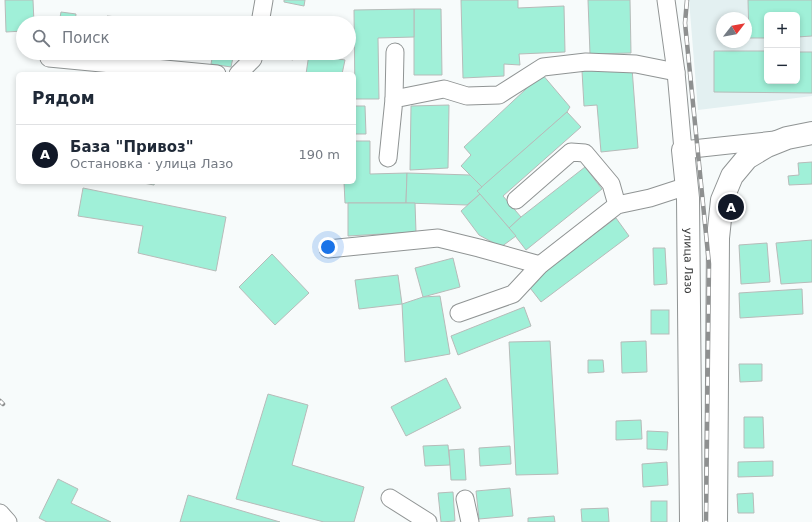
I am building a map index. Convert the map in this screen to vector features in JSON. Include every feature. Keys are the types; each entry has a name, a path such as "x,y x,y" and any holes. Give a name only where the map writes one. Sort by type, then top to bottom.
{"main road":[{"path":"716,522 718,238 722,200 732,176 747,158 767,146 787,138 812,133"},
{"name":"улица Лазо","path":"684,150 688,214 691,522"}],"street":[{"path":"261,16 264,0"},
{"name":"улица Лазо","path":"666,0 676,72 684,150"},
{"path":"388,158 394,99 395,52"},
{"path":"70,60 196,72"},
{"path":"240,72 252,60"},
{"path":"394,99 444,89 467,96 499,95 543,67 586,62 636,64 676,72"},
{"path":"684,150 787,138"},
{"path":"516,200 571,152 585,153 611,184 617,205"},
{"path":"459,313 513,294 540,265 617,205 650,198 687,186"},
{"path":"328,249 438,238 540,265"},
{"path":"390,498 428,522"},
{"path":"465,500 470,522"},
{"path":"0,513 8,522"}],"shaded area":[{"path":"689,0 812,0 812,96 698,110"}],"building":[{"path":"5,0 33,0 34,16 16,16 16,31 6,32"},
{"path":"284,0 305,0 304,6 284,2"},
{"path":"461,0 518,0 518,8 564,6 565,52 519,54 520,65 504,64 504,76 463,78"},
{"path":"588,0 630,0 631,53 590,54"},
{"path":"748,0 812,0 812,36 800,37 800,12 764,12 764,38 752,38 752,12 748,12"},
{"path":"414,9 441,9 442,75 414,75"},
{"path":"414,9 414,37 378,38 379,99 356,99 355,60 356,60 356,16 354,16 354,10"},
{"path":"61,12 76,14 76,16 60,16"},
{"path":"714,51 764,51 764,84 800,84 800,52 812,52 812,93 714,92"},
{"path":"212,60 232,60 231,67 211,64"},
{"path":"308,60 345,60 342,72 306,72"},
{"path":"632,68 638,148 601,152 597,105 584,106 582,71"},
{"path":"542,74 570,107 567,112 482,187 461,166 471,155 464,147"},
{"path":"449,105 448,168 410,170 411,106"},
{"path":"356,106 365,106 366,134 356,134"},
{"path":"567,112 581,127 503,196 521,217 509,228 477,191"},
{"path":"356,141 370,141 370,174 407,173 406,203 345,203 344,184 356,184"},
{"path":"812,162 812,184 789,185 788,176 799,175 798,163"},
{"path":"585,167 602,189 526,250 509,228"},
{"path":"407,173 470,175 482,187 477,191 480,194 467,205 406,203"},
{"path":"83,188 226,217 216,271 138,253 143,226 78,216"},
{"path":"480,194 516,236 501,247 479,235 461,211"},
{"path":"348,203 415,203 416,232 348,236"},
{"path":"616,218 629,236 541,302 527,284"},
{"path":"812,240 812,282 781,284 776,243"},
{"path":"767,243 770,282 741,284 739,245"},
{"path":"653,248 665,248 667,284 654,285"},
{"path":"272,254 309,293 275,325 239,287"},
{"path":"453,258 460,287 423,297 415,268"},
{"path":"398,275 402,304 359,309 355,280"},
{"path":"802,289 803,314 740,318 739,293"},
{"path":"440,296 450,354 405,362 402,304 423,297"},
{"path":"524,307 531,326 458,355 451,336"},
{"path":"651,310 669,310 669,334 651,334"},
{"path":"550,341 558,474 516,475 509,342"},
{"path":"646,341 647,372 622,373 621,342"},
{"path":"588,360 603,360 604,372 588,373"},
{"path":"739,364 762,364 762,381 740,382"},
{"path":"446,378 461,408 406,436 391,407"},
{"path":"268,394 308,405 292,465 364,487 354,522 324,522 236,499"},
{"path":"744,417 763,417 764,448 744,448"},
{"path":"641,420 642,439 616,440 616,421"},
{"path":"647,431 668,432 667,450 647,449"},
{"path":"448,445 450,465 425,466 423,446"},
{"path":"510,446 511,464 480,466 479,448"},
{"path":"464,449 466,480 451,480 449,450"},
{"path":"773,461 773,476 738,477 738,462"},
{"path":"667,462 668,485 643,487 642,464"},
{"path":"58,479 78,489 71,503 111,522 47,522 39,518"},
{"path":"510,488 513,516 479,519 476,491"},
{"path":"453,492 455,521 441,522 438,493"},
{"path":"753,493 754,513 738,513 737,494"},
{"path":"188,495 280,522 180,522"},
{"path":"651,501 667,501 667,522 651,522"},
{"path":"608,508 609,522 582,522 581,509"},
{"path":"554,516 555,522 528,522 528,518"}],"railway":[{"path":"687,0 685,23 709,264 706,522"},
{"path":"0,401 3,404"}],"place":[{"name":"База \"Привоз\"","path":"731,207"}]}
